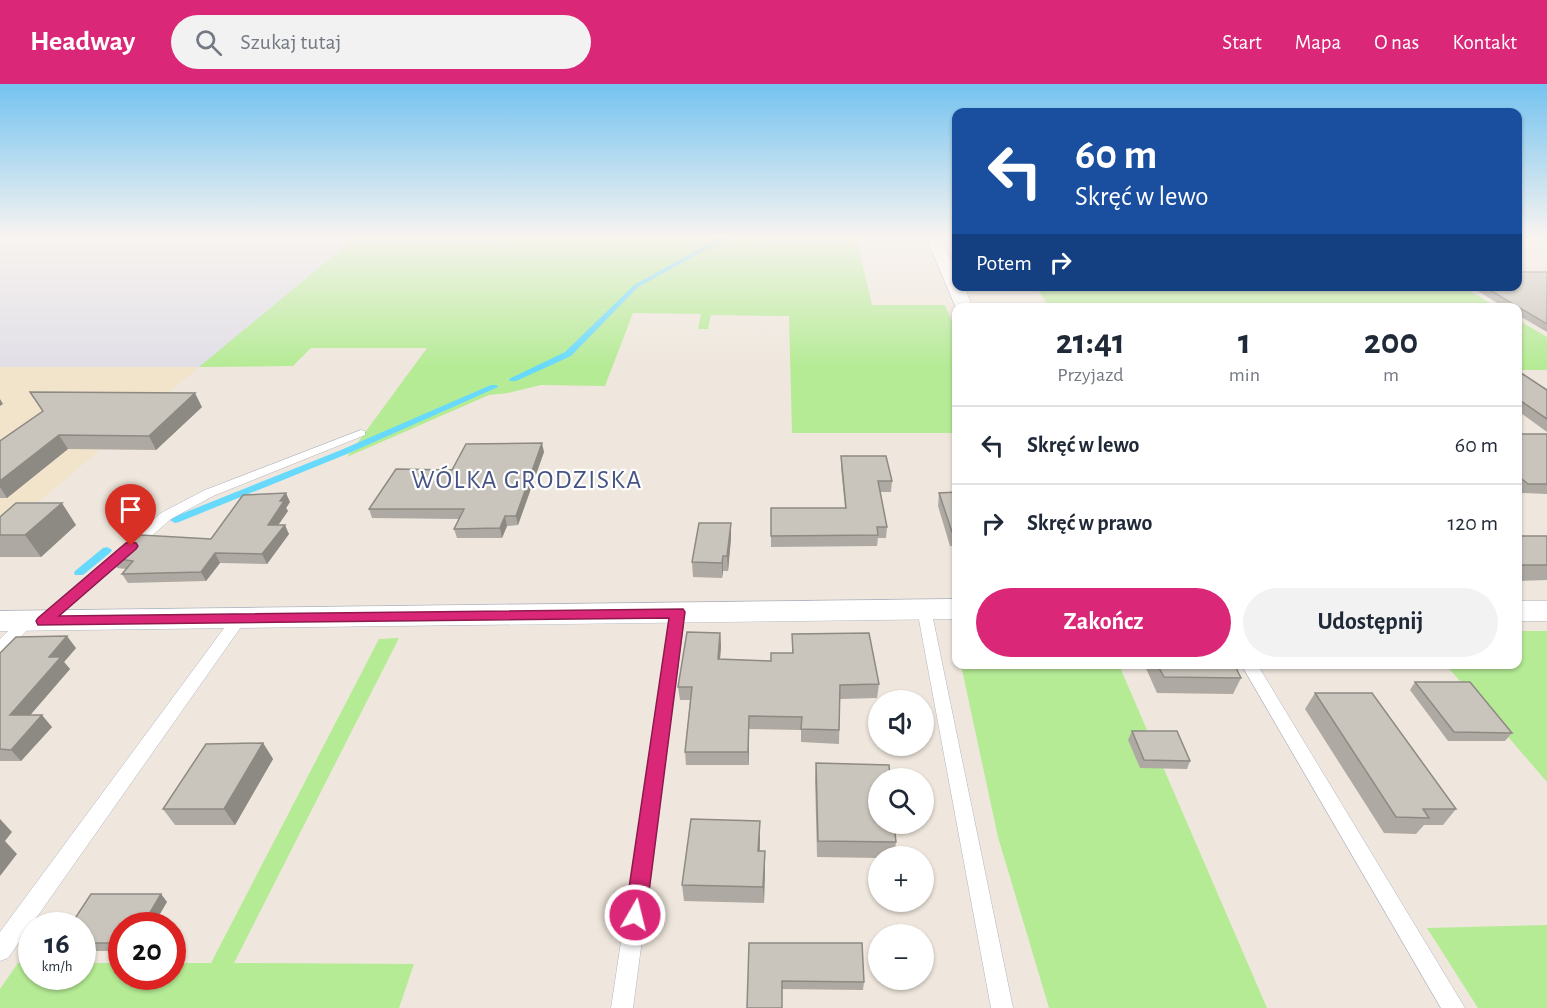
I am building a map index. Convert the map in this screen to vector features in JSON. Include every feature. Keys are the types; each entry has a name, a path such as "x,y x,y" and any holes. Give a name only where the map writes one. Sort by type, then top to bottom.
{"street":[{"path":"24,621 952,609"},
{"path":"1522,611 1547,611"}],"lane":[{"path":"0,648 24,621 166,516 209,493 361,433"},
{"path":"924,609 1002,1008"},
{"path":"622,1008 678,612"},
{"path":"0,950 238,620"},
{"path":"1252,669 1454,1008"}],"shaded area":[{"path":"0,280 304,280 199,367 0,367"},
{"path":"0,367 199,367 0,534"}],"green space":[{"path":"304,280 866,280 872,305 945,305 952,322 952,433 792,433 789,316 711,315 708,329 698,329 701,314 633,313 605,386 541,385 489,395 347,457 427,348 311,348 293,366 199,367"},
{"path":"1039,291 1470,291 1490,303 1047,303"},
{"path":"1522,322 1547,337 1547,370 1522,370"},
{"path":"1522,631 1547,631 1547,782 1449,669 1522,669"},
{"path":"399,638 234,963 414,964 399,1008 0,1008 0,989 18,963 18,990 96,990 96,963 108,963 108,990 186,990 186,963 211,963 379,639"},
{"path":"962,669 1121,669 1267,1008 1049,1008 998,837"},
{"path":"1547,925 1547,1008 1478,1008 1427,928"}],"building":[{"path":"1522,280 1547,280 1547,324 1522,309 1522,303 1512,303 1491,291 1522,291"},
{"path":"1522,374 1547,390 1547,419 1522,402"},
{"path":"30,392 195,393 149,436 59,435 0,481 0,441 43,411"},
{"path":"1522,434 1547,434 1547,484 1528,484 1522,479"},
{"path":"542,443 516,516 505,516 500,528 454,529 464,509 369,509 396,469 452,470 466,444"},
{"path":"841,456 886,456 892,481 878,481 887,527 877,527 878,535 771,536 771,508 846,508"},
{"path":"952,492 952,532 939,493"},
{"path":"286,493 280,501 284,501 268,525 285,525 262,554 215,553 201,572 122,574 133,561 112,558 141,535 211,539 243,495"},
{"path":"16,503 62,503 25,535 0,535 0,517"},
{"path":"699,523 731,523 727,556 723,556 722,563 692,562"},
{"path":"1522,536 1547,536 1547,565 1522,565"},
{"path":"687,632 720,633 718,659 771,661 771,653 793,653 792,634 869,633 879,684 840,685 839,730 801,729 802,717 749,716 748,752 685,752 692,687 678,687"},
{"path":"67,636 49,657 61,657 10,715 42,715 11,750 0,749 0,653 16,637"},
{"path":"1160,669 1236,669 1241,678 1164,677"},
{"path":"1415,682 1470,682 1512,733 1454,732"},
{"path":"1315,693 1372,693 1456,809 1423,809 1429,818 1396,817"},
{"path":"1132,731 1177,731 1190,761 1144,760"},
{"path":"263,743 224,809 163,809 206,744"},
{"path":"816,763 889,765 889,768 868,768 868,834 895,834 896,842 818,841"},
{"path":"691,819 760,821 758,851 765,851 763,887 682,885"},
{"path":"91,894 161,894 150,912 108,912 108,943 96,943 96,912 79,912"},
{"path":"749,943 862,943 864,982 782,981 782,1008 747,1008"}],"waterway":[{"path":"513,379 568,354 636,286 647,280"},
{"path":"175,520 344,452 494,387"},
{"path":"79,573 107,550"}],"district":[{"name":"WÓLKA GRODZISKA","path":"527,479"}],"route":[{"path":"131,546 43,621 678,612 635,915"}]}
